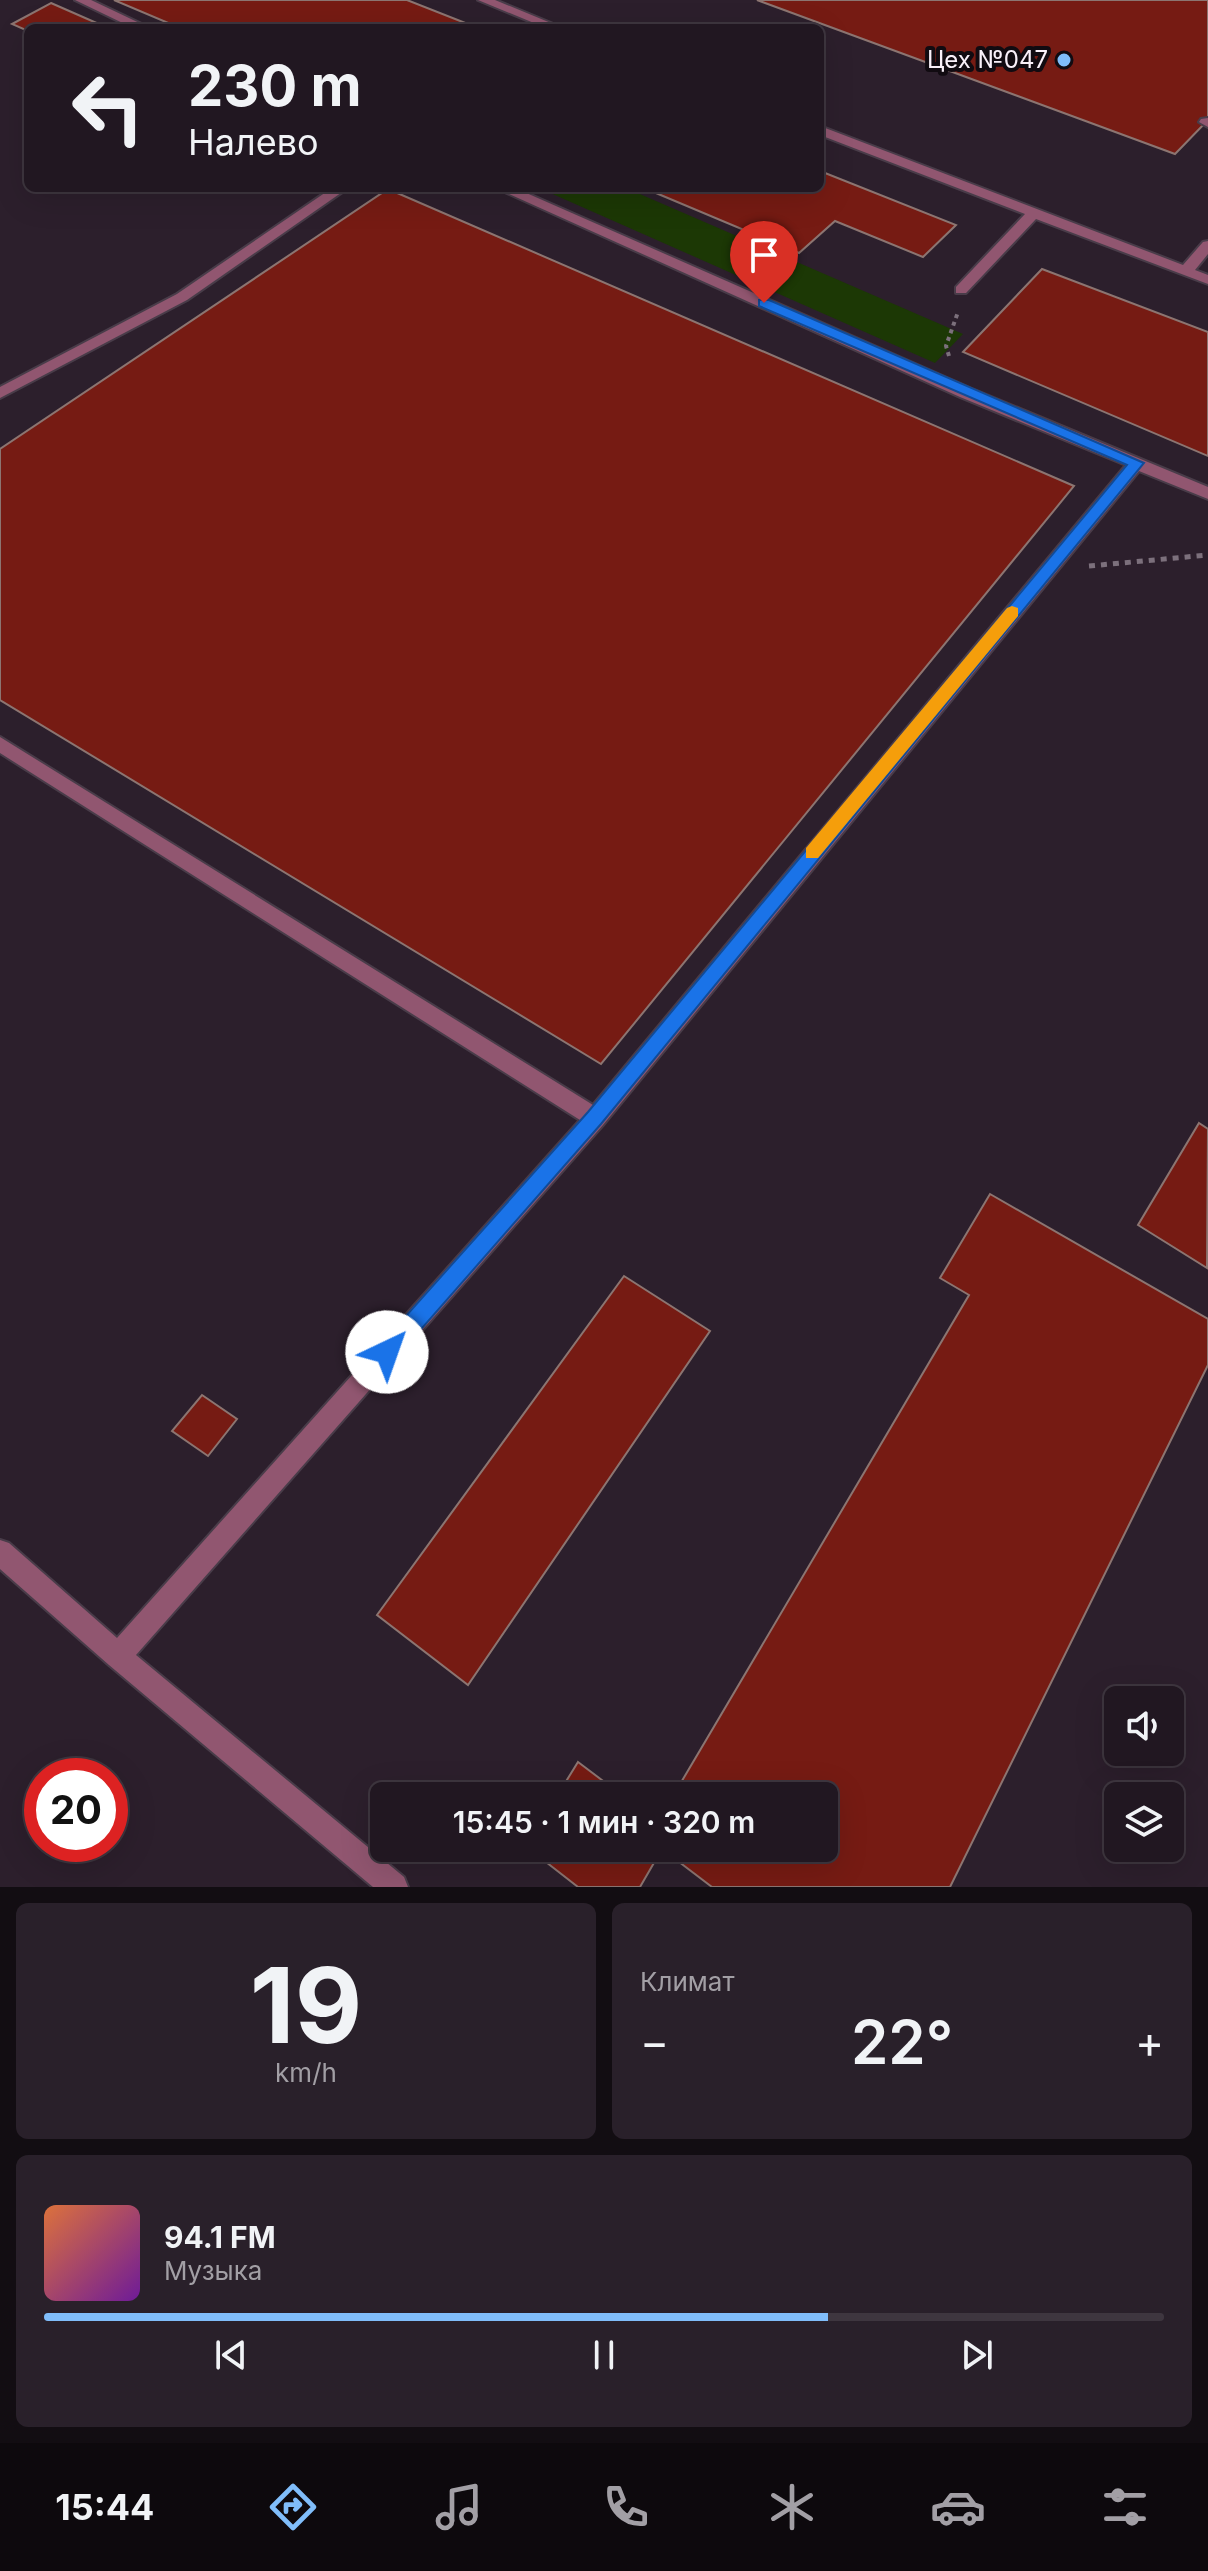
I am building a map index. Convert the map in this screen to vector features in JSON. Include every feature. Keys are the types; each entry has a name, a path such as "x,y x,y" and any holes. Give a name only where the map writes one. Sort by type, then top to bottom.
{"lane":[{"path":"81,0 135,24"},
{"path":"484,0 547,24"},
{"path":"824,132 1208,280"},
{"path":"0,393 182,297 335,192"},
{"path":"512,192 966,393 1208,493"},
{"path":"961,290 1034,213"},
{"path":"1185,272 1208,245"},
{"path":"118,1656 595,1118 1137,463"},
{"path":"0,744 595,1118"},
{"path":"4,1565 118,1656 394,1887"}],"path":[{"path":"961,290 965,293 946,346 966,393"},
{"path":"1048,569 1208,555"}],"green space":[{"path":"548,192 635,192 963,334 935,363"}],"building":[{"path":"114,0 407,0 468,24 171,24"},
{"name":"Цех №047","path":"757,0 1208,0 1208,120 1175,154"},
{"path":"51,3 99,24 24,24 24,29 12,24"},
{"path":"824,173 956,225 923,257 835,221 799,253 654,192 824,192"},
{"path":"384,192 395,192 1074,486 601,1064 0,700 0,449"},
{"path":"1042,269 1208,332 1208,456 963,352"},
{"path":"1199,1123 1208,1129 1207,1268 1138,1225"},
{"path":"990,1194 1208,1319 1208,1365 950,1887 712,1887 679,1862 838,1862 838,1782 681,1782 969,1295 940,1278"},
{"path":"624,1276 710,1331 468,1685 377,1615"},
{"path":"202,1395 237,1419 208,1456 172,1431"},
{"path":"578,1762 604,1782 566,1782"},
{"path":"546,1862 654,1862 640,1887 578,1887"}],"slow traffic":[{"path":"812,853 1012,612"}],"place":[{"name":"Цех №047","path":"1064,60"}],"route":[{"path":"387,1352 595,1118 1137,463 966,393 764,303"}]}
